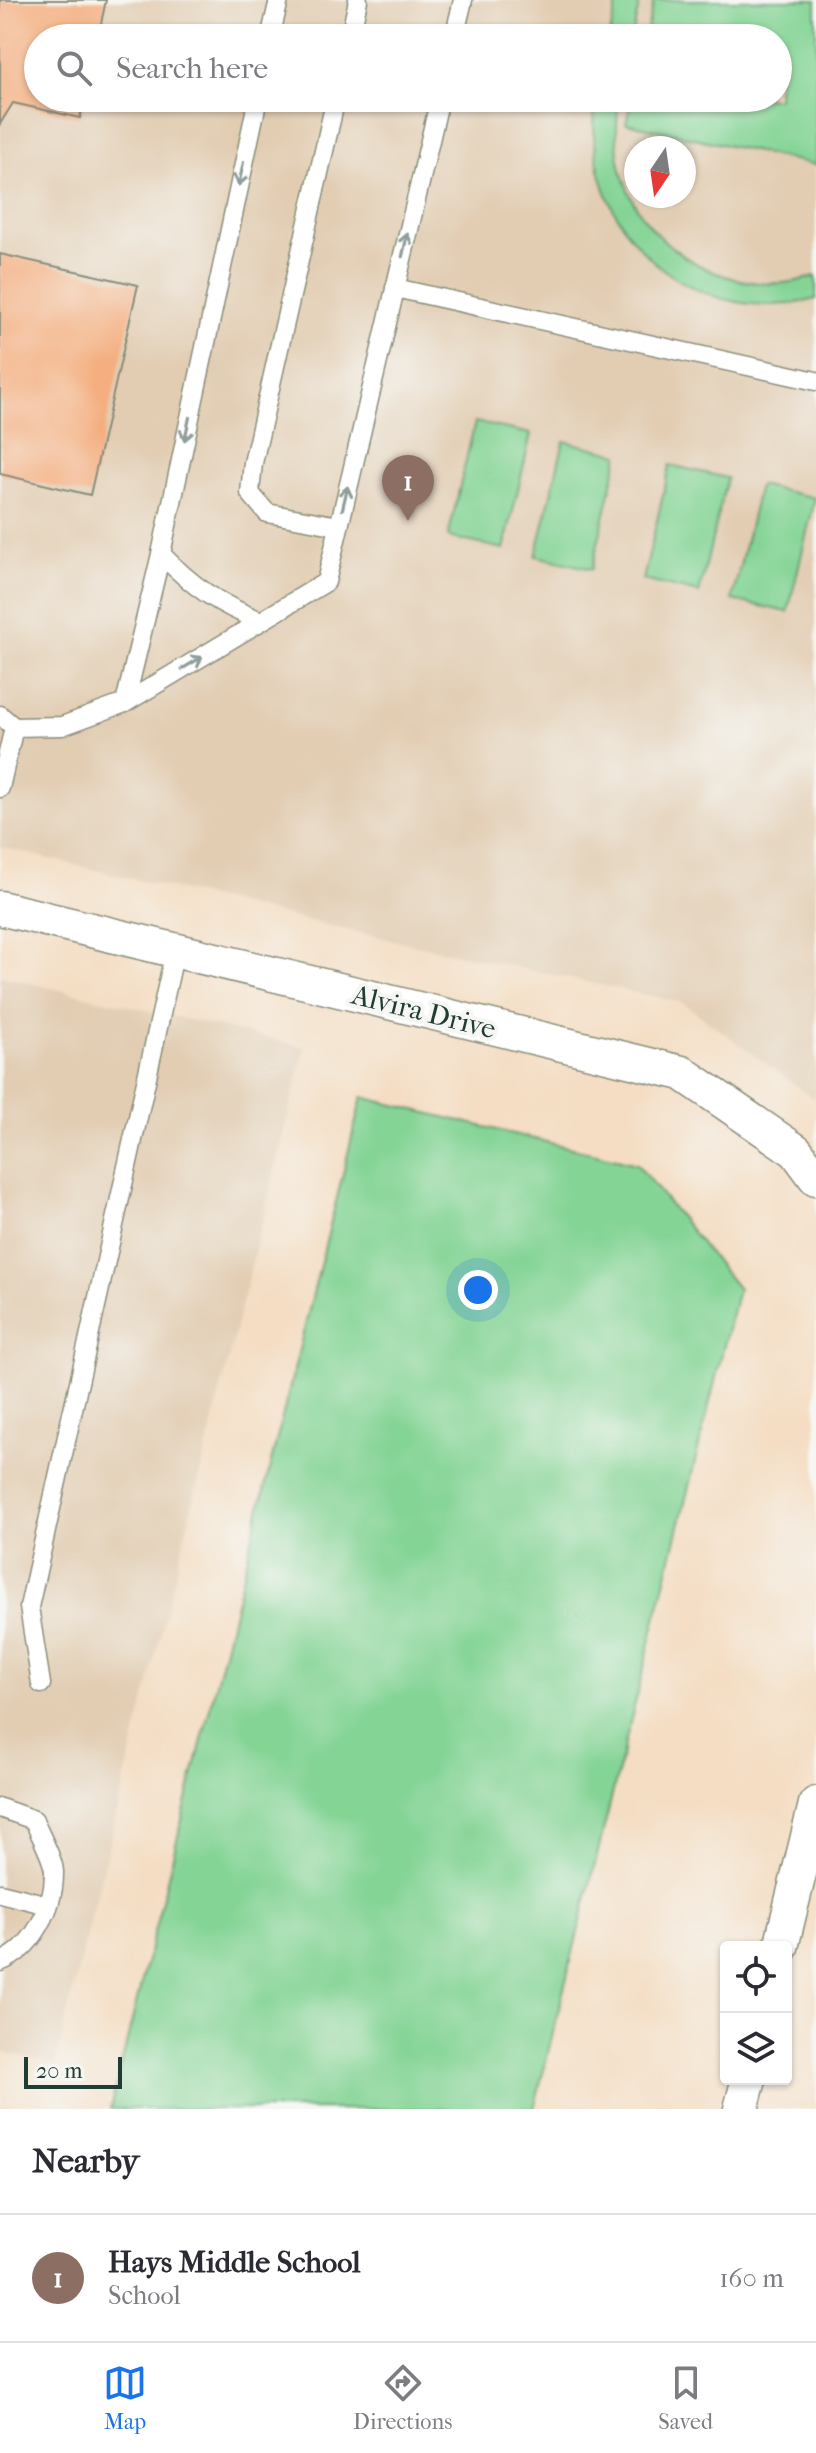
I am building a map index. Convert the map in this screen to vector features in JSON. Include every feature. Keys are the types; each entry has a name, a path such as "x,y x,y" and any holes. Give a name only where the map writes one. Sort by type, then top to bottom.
{"street":[{"name":"Alvira Drive","path":"0,908 682,1073 796,1151 816,1178"},
{"path":"782,1941 816,1804"},
{"path":"741,2109 747,2085"}],"lane":[{"path":"273,24 279,0"},
{"path":"353,24 358,0"},
{"path":"457,24 463,0"},
{"path":"125,703 161,554 255,112"},
{"path":"333,112 253,463 250,493 267,513 339,526"},
{"path":"0,788 7,721 62,726 125,703 326,582 437,112"},
{"path":"395,288 816,381"},
{"path":"161,554 183,577 224,606 261,621"},
{"path":"41,1684 29,1607 175,951"},
{"path":"0,1808 34,1820 55,1872 40,1928 11,1958 0,1962"},
{"path":"0,1893 48,1905"}],"shaded area":[{"path":"0,0 816,0 816,1100 683,1003 338,928 0,847"},
{"path":"0,976 305,1047 55,2064 0,2051"}],"green space":[{"path":"618,0 640,0 635,24 612,24"},
{"path":"654,0 816,0 816,165 696,138 696,136 626,123 629,112 792,112 792,24 648,24"},
{"path":"596,112 618,112 624,208 638,208 652,229 674,249 700,266 727,277 757,283 787,283 816,276 816,299 769,305 725,299 685,283 651,259 624,227 605,188 595,145"},
{"path":"475,422 531,434 504,549 448,537"},
{"path":"564,441 619,454 592,569 536,556"},
{"path":"670,465 727,478 699,593 643,580"},
{"path":"759,485 815,498 788,612 732,600"},
{"path":"362,1097 637,1164 738,1289 534,2109 110,2109"}],"building":[{"path":"0,0 106,0 101,24 24,24 24,105 13,103 0,124"},
{"path":"53,112 82,112 80,118"},
{"path":"0,254 138,285 90,495 0,474"}],"place":[{"name":"Hays Middle School","path":"408,521"}]}
